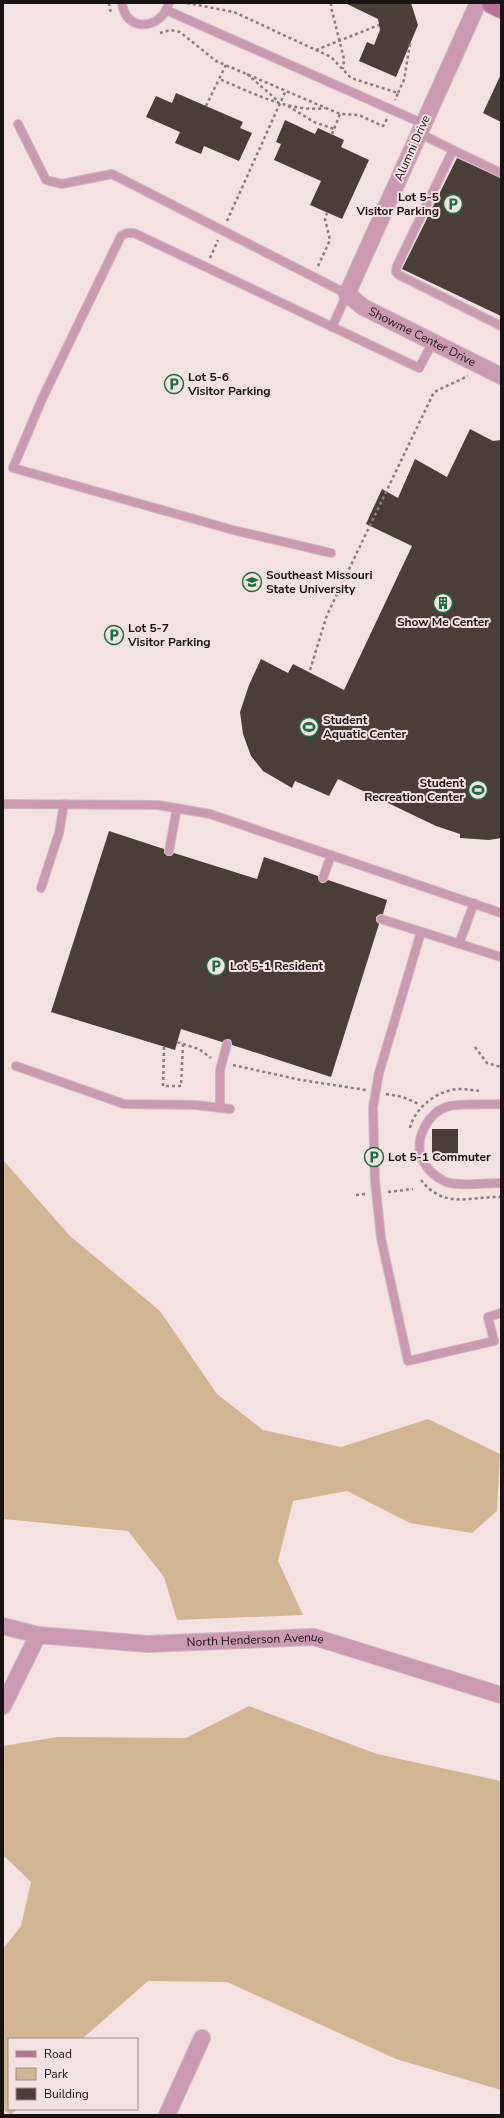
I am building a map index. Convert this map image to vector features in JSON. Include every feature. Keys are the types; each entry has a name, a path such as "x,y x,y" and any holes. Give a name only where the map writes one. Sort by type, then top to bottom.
{"main road":[{"path":"493,3 501,7"}],"street":[{"name":"Alumni Drive","path":"347,294 478,3"},
{"name":"Showme Center Drive","path":"347,294 364,307 501,376"},
{"name":"North Henderson Avenue","path":"3,1626 38,1635 148,1644 314,1637 501,1695"},
{"path":"3,1706 38,1635"},
{"path":"167,2115 202,2038"}],"lane":[{"path":"122,3 129,18 142,24 157,21 168,7 391,111 421,128 453,150 501,173"},
{"path":"18,124 46,180 62,184 112,174 347,294 332,327"},
{"path":"453,150 397,266 396,272 399,275 501,326"},
{"path":"331,553 233,530 13,468 42,399 121,236 127,233 134,233 420,368 433,342"},
{"path":"3,804 158,805 210,814 501,913"},
{"path":"41,888 59,833 64,804"},
{"path":"169,851 176,808"},
{"path":"323,878 331,855"},
{"path":"459,944 474,904"},
{"path":"381,919 501,957"},
{"path":"421,932 379,1073 373,1107 375,1181 381,1238 408,1361 494,1341 488,1317 501,1313"},
{"path":"220,1108 220,1070 227,1044"},
{"path":"16,1066 124,1104 230,1109"},
{"path":"501,1104 448,1106 435,1112 427,1123 421,1138 421,1156 433,1174 445,1182 501,1183"}],"path":[{"path":"109,3 113,17"},
{"path":"187,3 234,12 331,57 351,78 398,93"},
{"path":"331,3 338,41 344,59 343,69"},
{"path":"315,50 379,25"},
{"path":"153,34 170,30 180,32 208,54 226,64 340,114 359,115 383,126 404,80 410,44"},
{"path":"206,106 226,64"},
{"path":"246,73 280,102"},
{"path":"219,79 286,104 315,109 326,108"},
{"path":"206,267 286,90"},
{"path":"286,104 314,122 334,129"},
{"path":"332,134 340,114"},
{"path":"313,277 330,240 325,219 327,213"},
{"path":"310,670 327,615 434,392 468,376 475,379"},
{"path":"177,1042 199,1049 212,1058 222,1062 271,1074 402,1097 420,1104"},
{"path":"164,1047 163,1086 181,1086 183,1044"},
{"path":"475,1047 487,1063 501,1067"}],"green space":[{"path":"3,1160 70,1236 160,1311 217,1394 263,1430 341,1447 428,1419 500,1454 497,1511 472,1533 410,1523 347,1491 293,1501 278,1561 303,1615 177,1620 164,1577 128,1531 3,1519"},
{"path":"249,1706 377,1754 501,1781 501,2090 396,2059 227,1982 148,1981 83,2038 8,2038 8,2110 16,2110 11,2115 3,2110 3,1949 21,1926 31,1882 3,1855 3,1746 57,1737 186,1738"}],"building":[{"path":"345,3 411,3 418,25 396,77 359,61 367,42 374,45 380,30 378,19"},
{"path":"501,74 501,122 483,113"},
{"path":"176,93 243,122 240,128 252,133 239,161 204,146 201,154 175,143 180,132 146,117 156,96 172,103"},
{"path":"285,120 315,134 318,128 344,140 341,147 369,160 342,219 310,205 321,181 274,160 281,144 276,142"},
{"path":"457,158 501,178 501,316 402,269"},
{"name":"Show Me Center","path":"470,429 493,441 501,440 501,838 489,840 460,838 460,834 436,826 338,779 329,796 295,781 292,788 263,771 251,756 243,734 240,712 249,685 261,659 288,673 293,664 344,690 412,546 366,524 382,489 398,498 415,459 447,477"},
{"name":"Lot 5-1 Resident","path":"109,831 164,849 164,853 168,856 171,856 174,853 257,879 264,857 318,876 321,883 328,880 387,900 383,914 376,917 376,921 379,924 331,1077 232,1045 231,1040 228,1039 222,1042 181,1029 175,1050 51,1012"},
{"path":"432,1129 458,1129 458,1158 432,1158"}],"place":[{"name":"Lot 5-5 Visitor Parking","path":"453,204"},
{"name":"Lot 5-6 Visitor Parking","path":"174,384"},
{"name":"Southeast Missouri State University","path":"252,582"},
{"name":"Show Me Center","path":"443,603"},
{"name":"Lot 5-7 Visitor Parking","path":"114,635"},
{"name":"Student Aquatic Center","path":"309,727"},
{"name":"Student Recreation Center","path":"478,790"},
{"name":"Lot 5-1 Resident","path":"216,966"},
{"name":"Lot 5-1 Commuter","path":"374,1157"}]}
